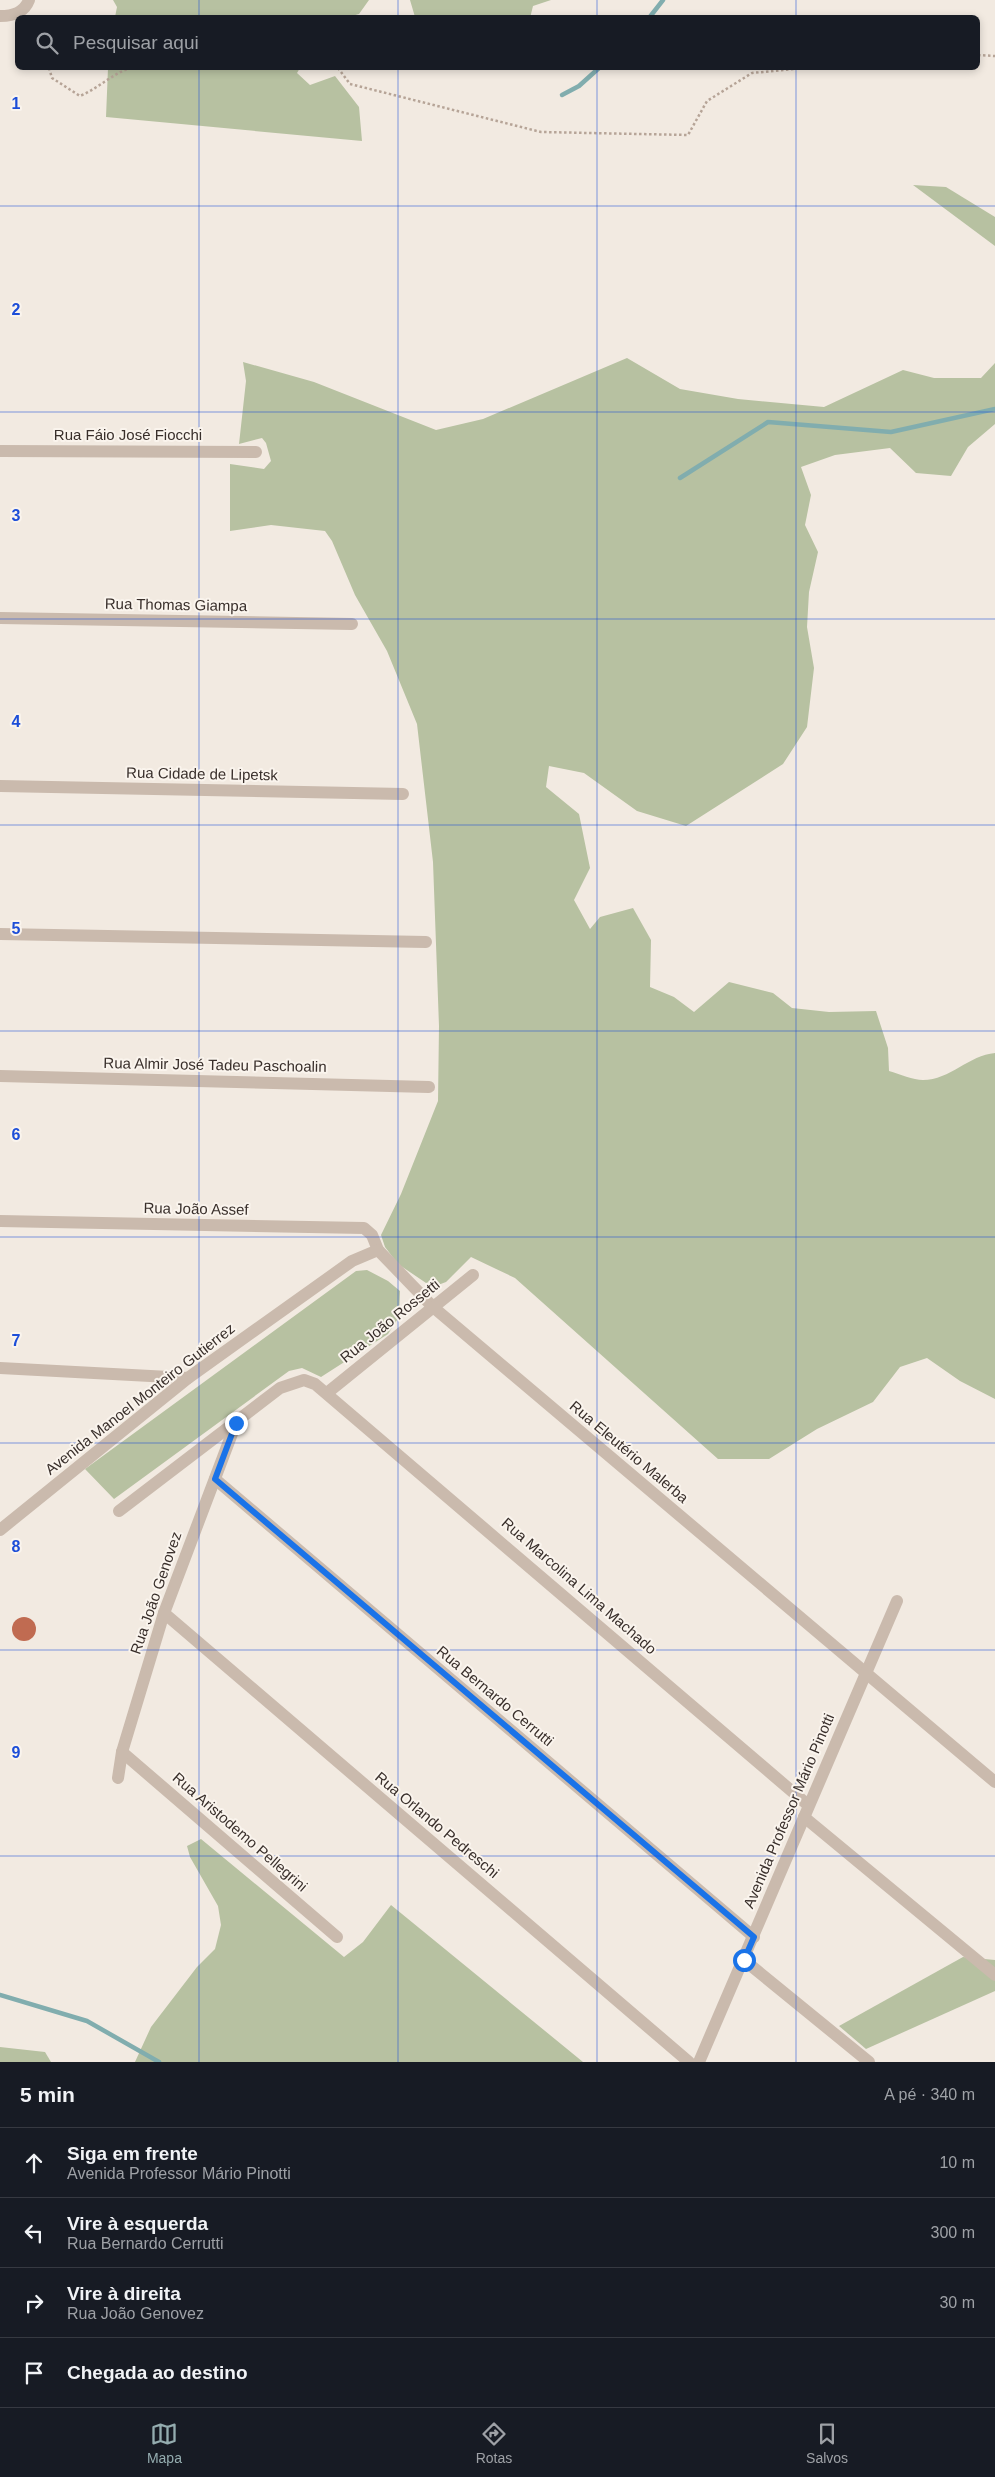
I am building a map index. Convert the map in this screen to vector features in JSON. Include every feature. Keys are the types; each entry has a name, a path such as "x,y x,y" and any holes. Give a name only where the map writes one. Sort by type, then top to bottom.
{"street":[{"path":"0,16 14,15 27,4"},
{"name":"Rua Fáio José Fiocchi","path":"0,451 256,452"},
{"name":"Rua Thomas Giampa","path":"0,618 352,624"},
{"name":"Rua Cidade de Lipetsk","path":"0,786 403,794"},
{"path":"0,934 426,942"},
{"name":"Rua Almir José Tadeu Paschoalin","path":"0,1076 429,1087"},
{"name":"Rua João Assef","path":"0,1221 364,1228 372,1235 378,1250"},
{"name":"Rua Eleutério Malerba","path":"378,1250 433,1307 995,1782"},
{"name":"Avenida Manoel Monteiro Gutierrez","path":"0,1530 188,1378 352,1261 378,1250"},
{"name":"Rua João Rossetti","path":"327,1393 473,1275"},
{"path":"0,1368 188,1378"},
{"name":"Rua Marcolina Lima Machado","path":"119,1511 280,1388 304,1380 315,1384 995,1975"},
{"name":"Rua João Genovez","path":"118,1778 122,1752 164,1614 236,1423"},
{"name":"Rua Bernardo Cerrutti","path":"215,1479 754,1937"},
{"name":"Avenida Professor Mário Pinotti","path":"699,2062 897,1601"},
{"name":"Rua Orlando Pedreschi","path":"164,1614 689,2062"},
{"name":"Rua Aristodemo Pellegrini","path":"122,1752 337,1937"},
{"path":"744,1960 869,2062"}],"path":[{"path":"980,55 995,56"},
{"path":"49,70 52,78 80,96 97,89 125,70"},
{"path":"340,70 350,84 541,132 688,135 706,101 752,73 783,70"}],"green space":[{"path":"113,0 369,0 359,14 356,15 115,15 117,7"},
{"path":"410,0 551,0 533,6 531,15 414,15"},
{"path":"108,70 299,70 297,73 310,85 335,76 359,107 362,141 106,117"},
{"path":"913,185 946,187 995,217 995,246"},
{"path":"627,358 680,389 738,399 824,407 903,370 934,378 981,378 995,363 995,424 968,447 951,476 916,473 890,448 835,455 801,467 811,495 805,525 818,552 809,592 807,627 814,668 807,727 783,764 686,826 637,811 584,773 549,766 546,787 579,814 590,868 574,900 590,929 600,917 633,908 651,940 650,987 674,997 694,1012 729,982 773,993 792,1008 829,1012 876,1011 888,1048 889,1071 915,1079 933,1079 977,1058 995,1053 995,1399 960,1381 927,1358 900,1367 873,1402 817,1429 769,1459 718,1459 515,1278 471,1257 446,1282 438,1285 429,1285 398,1264 385,1247 381,1235 401,1194 438,1101 439,1026 433,862 417,724 387,651 355,595 332,541 325,531 271,525 230,531 230,464 264,469 271,461 266,443 262,438 239,444 246,381 243,362 314,382 436,430 483,419"},
{"path":"367,1270 388,1281 400,1291 399,1317 388,1334 321,1377 302,1368 289,1371 114,1499 85,1469 356,1271"},
{"path":"201,1839 344,1957 363,1942 391,1905 583,2062 135,2062 151,2027 197,1967 215,1949 221,1925 218,1906 190,1857 187,1846"},
{"path":"963,1957 995,1960 995,1991 866,2049 839,2026"},
{"path":"0,2047 45,2052 51,2062 0,2062"}],"building":[{"path":"24,1617 33,1620 36,1629 33,1638 24,1641 15,1638 12,1629 15,1620"}],"waterway":[{"path":"651,15 663,0"},
{"path":"562,95 579,86 597,70"},
{"path":"680,478 768,422 891,432 995,409"},
{"path":"0,1995 87,2021 159,2062"}],"route":[{"path":"236,1423 215,1479 754,1937 744,1960"}]}
